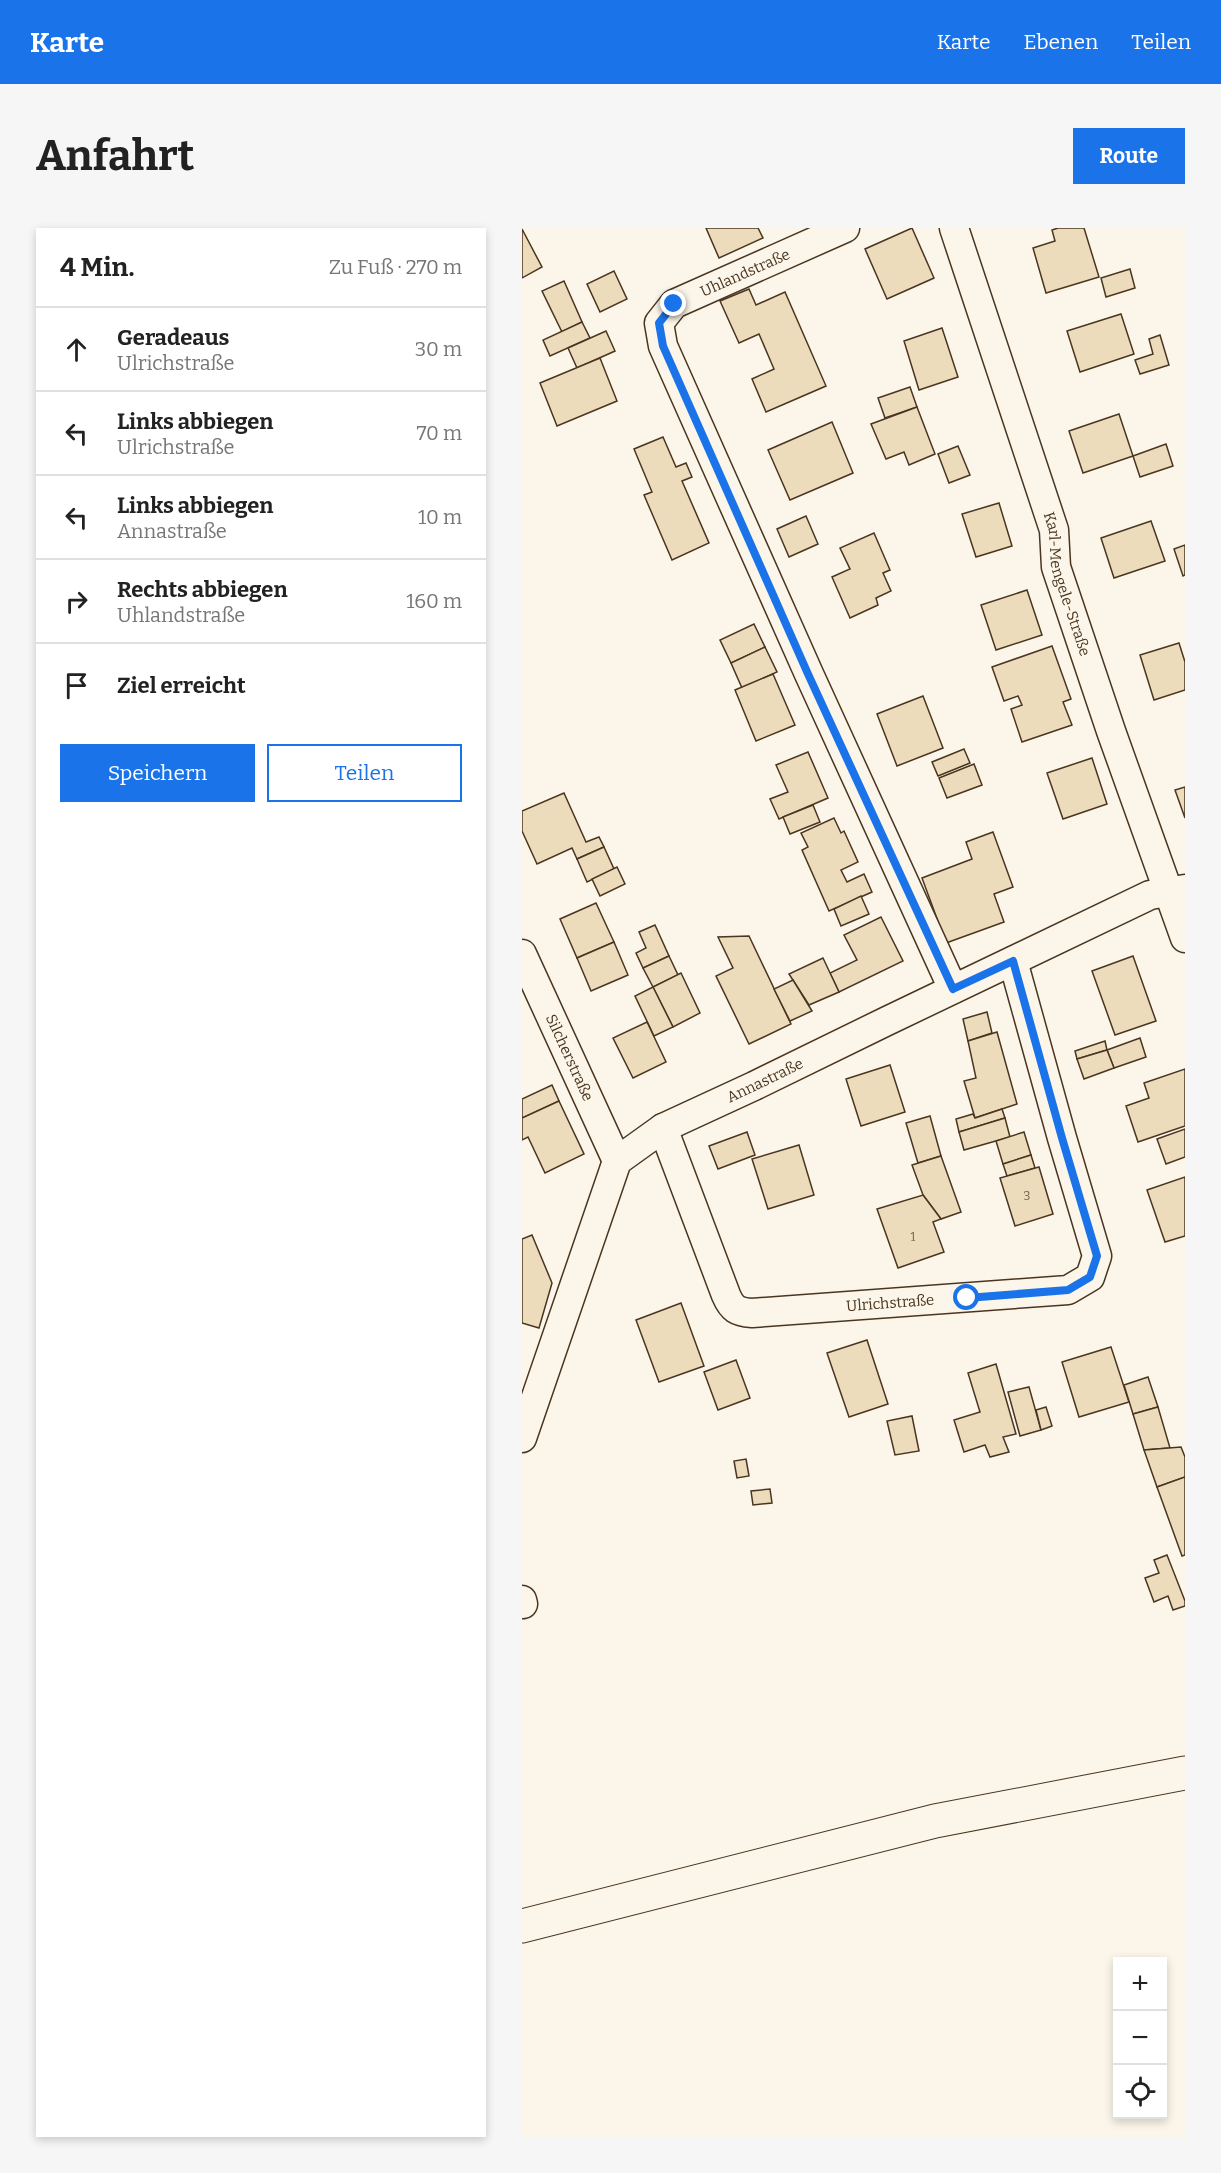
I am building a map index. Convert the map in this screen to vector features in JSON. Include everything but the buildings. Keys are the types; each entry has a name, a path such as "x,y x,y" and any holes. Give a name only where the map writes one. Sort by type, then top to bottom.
{"main road":[{"path":"522,1926 935,1821 1185,1773"}],"street":[{"name":"Uhlandstraße","path":"845,228 674,304 659,323 663,346 808,674 953,989"},
{"name":"Karl-Mengele-Straße","path":"954,228 1054,530 1056,567 1177,891 1185,938"},
{"name":"Annastraße","path":"617,1161 663,1128 1150,895 1177,891"},
{"name":"Silcherstraße","path":"522,954 617,1161"},
{"name":"Ulrichstraße","path":"663,1128 730,1305 738,1312 752,1313 1068,1290 1090,1277 1097,1256 1013,961"},
{"path":"522,1438 617,1161"}],"route":[{"path":"674,304 659,323 663,346 808,674 953,989 1013,961 1097,1256 1090,1277 1068,1290 967,1298"}]}
